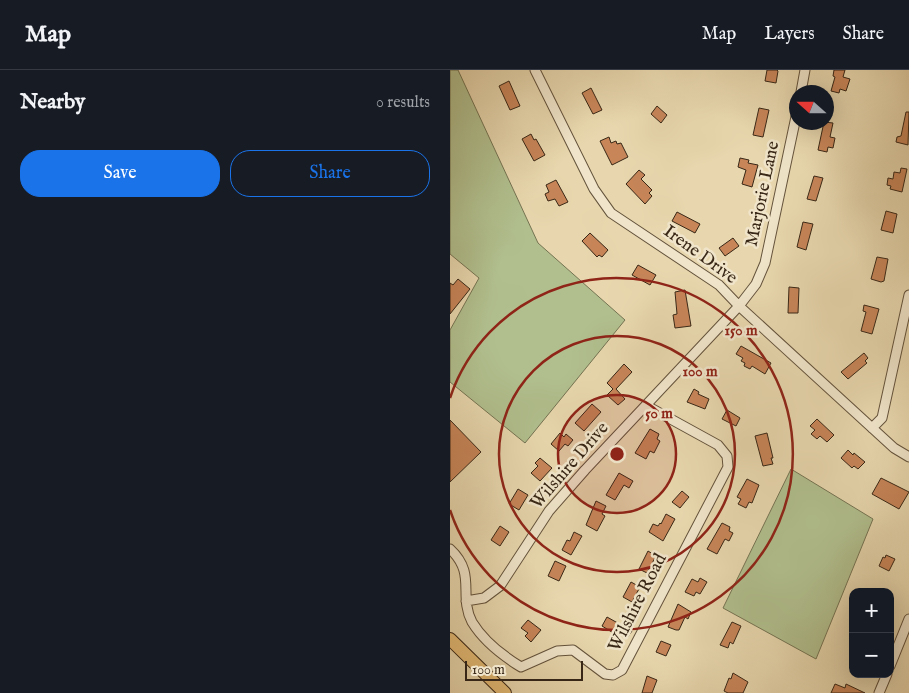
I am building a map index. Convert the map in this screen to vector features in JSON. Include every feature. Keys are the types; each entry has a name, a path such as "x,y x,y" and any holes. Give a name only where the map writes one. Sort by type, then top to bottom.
{"main road":[{"path":"450,638 505,693"}],"street":[{"name":"Irene Drive","path":"535,70 594,189 611,213 719,285 739,306 894,448 909,457"},
{"path":"802,85 805,70"},
{"name":"Marjorie Lane","path":"739,306 756,284 765,263 792,130"},
{"path":"872,428 882,418 909,297"},
{"name":"Wilshire Drive","path":"466,601 484,598 500,586 549,511 739,306"},
{"name":"Wilshire Road","path":"466,601 472,621 488,641 521,667 556,651 573,650 605,674 613,674 622,670 728,467 728,456 718,446 647,406"},
{"path":"450,549 460,558 466,574 466,601"},
{"path":"894,656 909,619"},
{"path":"879,693 885,678"}],"green space":[{"path":"450,70 458,70 538,243 625,320 525,443 450,382 450,330 479,278 450,254"},
{"path":"791,469 873,519 816,659 723,608"}],"building":[{"path":"767,70 778,71 776,83 765,81"},
{"path":"834,70 845,70 843,77 850,79 846,91 840,89 839,93 834,92 833,85 835,77 833,76"},
{"path":"509,81 520,106 510,110 499,86"},
{"path":"591,88 602,110 593,114 582,93"},
{"path":"657,106 667,115 661,123 651,114"},
{"path":"759,108 769,110 763,137 753,135"},
{"path":"906,112 909,112 908,145 896,142 897,137 901,136"},
{"path":"822,130 832,130 830,137 835,138 833,148 828,147 827,152 818,150"},
{"path":"531,134 545,155 534,161 522,139"},
{"path":"609,137 611,143 616,141 617,144 621,143 628,157 612,165 600,141"},
{"path":"740,158 749,160 748,163 758,165 752,187 742,184 746,170 738,167"},
{"path":"901,168 907,169 902,192 890,189 891,186 887,185 888,178 893,179 894,172 900,173"},
{"path":"639,170 645,175 641,179 652,190 649,193 652,196 645,204 626,184"},
{"path":"814,176 823,178 816,201 807,199"},
{"path":"556,180 568,202 559,206 555,199 548,201 545,194 549,192 546,185"},
{"path":"886,211 897,214 893,233 881,230"},
{"path":"677,212 700,224 695,233 672,221"},
{"path":"803,222 813,224 806,250 797,247"},
{"path":"590,233 608,250 602,257 599,255 597,257 582,241"},
{"path":"733,238 739,246 725,256 719,248"},
{"path":"877,257 888,259 884,281 881,282 871,279"},
{"path":"638,265 656,275 650,285 632,275"},
{"path":"458,279 470,289 450,314 450,283 453,285"},
{"path":"789,287 799,288 798,313 788,313"},
{"path":"685,290 691,326 675,328 673,315 677,314 675,292"},
{"path":"864,305 879,309 872,334 861,331 866,312 863,311"},
{"path":"741,346 771,363 765,374 752,366 750,369 744,366 745,363 741,361 743,358 736,354"},
{"path":"864,353 868,358 865,361 867,363 848,379 841,372"},
{"path":"624,364 632,372 616,389 625,399 618,405 607,395 613,389 607,383"},
{"path":"694,389 699,392 698,394 709,399 705,409 687,402"},
{"path":"592,404 601,412 584,431 575,423"},
{"path":"727,410 740,418 736,426 722,419"},
{"path":"817,419 834,435 827,442 820,436 817,439 811,434 815,430 810,426"},
{"path":"450,420 481,452 450,482"},
{"path":"650,429 659,434 657,439 660,441 654,453 650,451 646,459 635,453"},
{"path":"560,433 564,437 566,434 573,440 568,446 565,444 559,451 551,444"},
{"path":"767,433 773,464 763,466 755,436"},
{"path":"848,450 865,462 858,469 854,466 852,468 841,458"},
{"path":"540,458 552,468 540,481 531,473 538,466 535,463"},
{"path":"619,473 633,481 629,488 624,485 615,500 606,495"},
{"path":"881,478 909,492 899,509 872,494"},
{"path":"747,479 759,485 752,503 749,502 746,508 738,504 741,499 737,497"},
{"path":"518,489 528,495 519,510 509,504"},
{"path":"682,491 689,497 680,508 672,502"},
{"path":"596,501 606,506 602,514 605,516 597,531 586,525"},
{"path":"666,514 675,519 663,541 649,532 653,524 658,526 661,524"},
{"path":"722,523 730,527 729,531 733,533 729,541 725,539 717,554 707,549"},
{"path":"500,526 509,532 500,546 491,540"},
{"path":"574,532 582,536 571,555 562,550 567,540 570,541"},
{"path":"648,551 656,556 647,573 639,569"},
{"path":"886,555 895,559 889,571 879,566"},
{"path":"555,561 566,566 559,581 548,576"},
{"path":"700,578 707,582 700,594 696,592 694,596 685,592 692,579 698,582"},
{"path":"631,582 640,587 632,602 623,597"},
{"path":"678,604 691,612 688,619 685,617 679,630 676,630 668,627"},
{"path":"607,617 632,631 627,638 616,632 615,634 602,626"},
{"path":"528,620 541,630 531,642 525,636 528,633 521,628"},
{"path":"732,622 741,626 733,644 730,642 728,648 720,645"},
{"path":"661,641 671,645 666,656 656,652"},
{"path":"733,673 748,682 743,693 728,693 724,691"},
{"path":"647,676 657,680 652,693 642,693"},
{"path":"835,684 845,688 846,684 865,693 831,693"}]}
